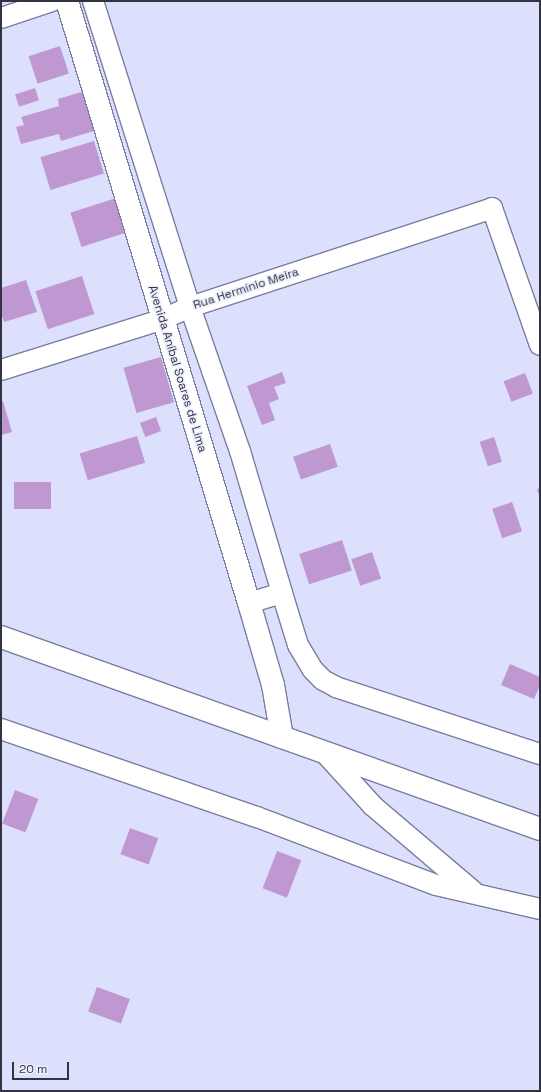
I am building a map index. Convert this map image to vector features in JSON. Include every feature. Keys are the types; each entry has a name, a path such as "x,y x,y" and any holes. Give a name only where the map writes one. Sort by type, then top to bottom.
{"street":[{"path":"1,18 52,1"},
{"name":"Avenida Aníbal Soares de Lima","path":"67,1 273,685 282,737"},
{"path":"93,1 190,307 240,451 298,645 313,670 323,680 336,687 540,754"},
{"name":"Rua Hermínio Meira","path":"1,370 162,320 190,307 492,208 540,345"},
{"path":"249,603 282,593"},
{"path":"1,637 540,829"},
{"path":"1,729 257,817 436,885 474,892 540,909"},
{"path":"324,752 372,806 474,892"}],"building":[{"path":"60,46 69,74 38,84 29,56"},
{"path":"35,88 39,100 19,107 15,94"},
{"path":"85,91 97,130 61,141 59,134 21,144 16,127 24,125 21,117 59,106 58,99"},
{"path":"94,141 104,174 50,190 40,157"},
{"path":"116,198 127,232 81,247 70,213"},
{"path":"82,276 94,314 48,329 35,291"},
{"path":"26,280 37,312 4,322 1,313 1,288"},
{"path":"161,357 174,402 136,413 124,368"},
{"path":"282,372 286,383 274,387 279,399 269,403 275,420 262,425 247,386"},
{"path":"525,373 533,394 511,402 504,381"},
{"path":"3,401 12,432 1,435 1,402"},
{"path":"156,417 161,431 145,437 140,423"},
{"path":"137,436 145,463 88,480 80,454"},
{"path":"494,437 502,462 488,466 480,442"},
{"path":"330,444 338,467 301,479 293,457"},
{"path":"14,482 51,482 51,509 14,509"},
{"path":"540,488 540,498 537,489"},
{"path":"512,502 522,531 502,538 492,509"},
{"path":"342,540 352,570 309,584 299,554"},
{"path":"372,552 381,578 360,586 351,559"},
{"path":"510,664 540,677 540,685 534,699 501,685"},
{"path":"15,790 38,799 25,833 2,824"},
{"path":"130,828 158,838 149,865 120,854"},
{"path":"277,851 301,860 287,898 263,888"},
{"path":"97,987 130,999 121,1023 88,1011"}]}
